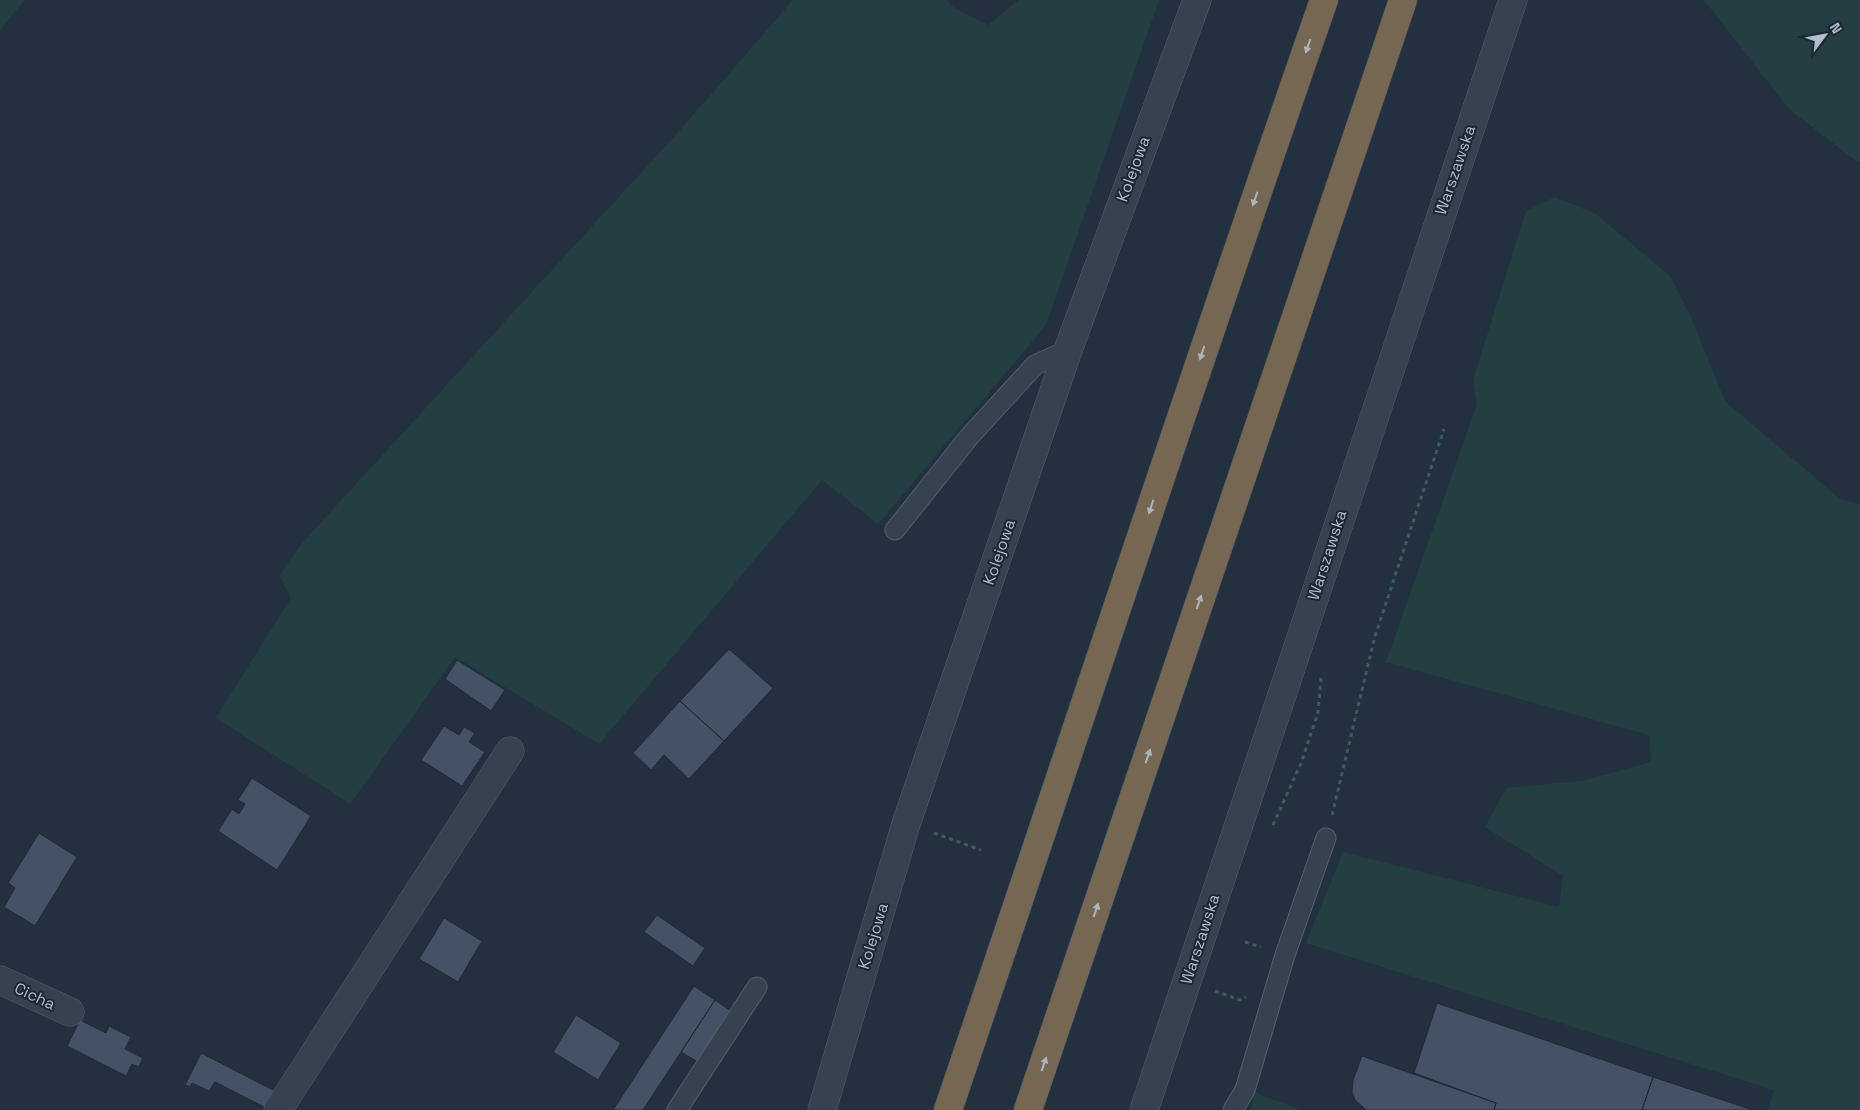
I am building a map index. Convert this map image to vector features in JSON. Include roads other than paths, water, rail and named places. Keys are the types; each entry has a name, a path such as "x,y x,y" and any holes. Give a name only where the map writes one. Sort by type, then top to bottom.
{"highway":[{"path":"948,1110 1057,791 1220,299 1324,0"},
{"path":"1028,1110 1403,0"}],"street":[{"name":"Kolejowa","path":"822,1110 906,824 1068,350 1197,0"},
{"name":"Warszawska","path":"1144,1110 1513,0"},
{"path":"278,1110 510,751"},
{"name":"Cicha","path":"0,980 70,1012"}],"lane":[{"path":"895,530 969,437 1035,366 1068,350"},
{"path":"1233,1110 1246,1090 1285,955 1326,838"},
{"path":"677,1110 757,987"}]}
